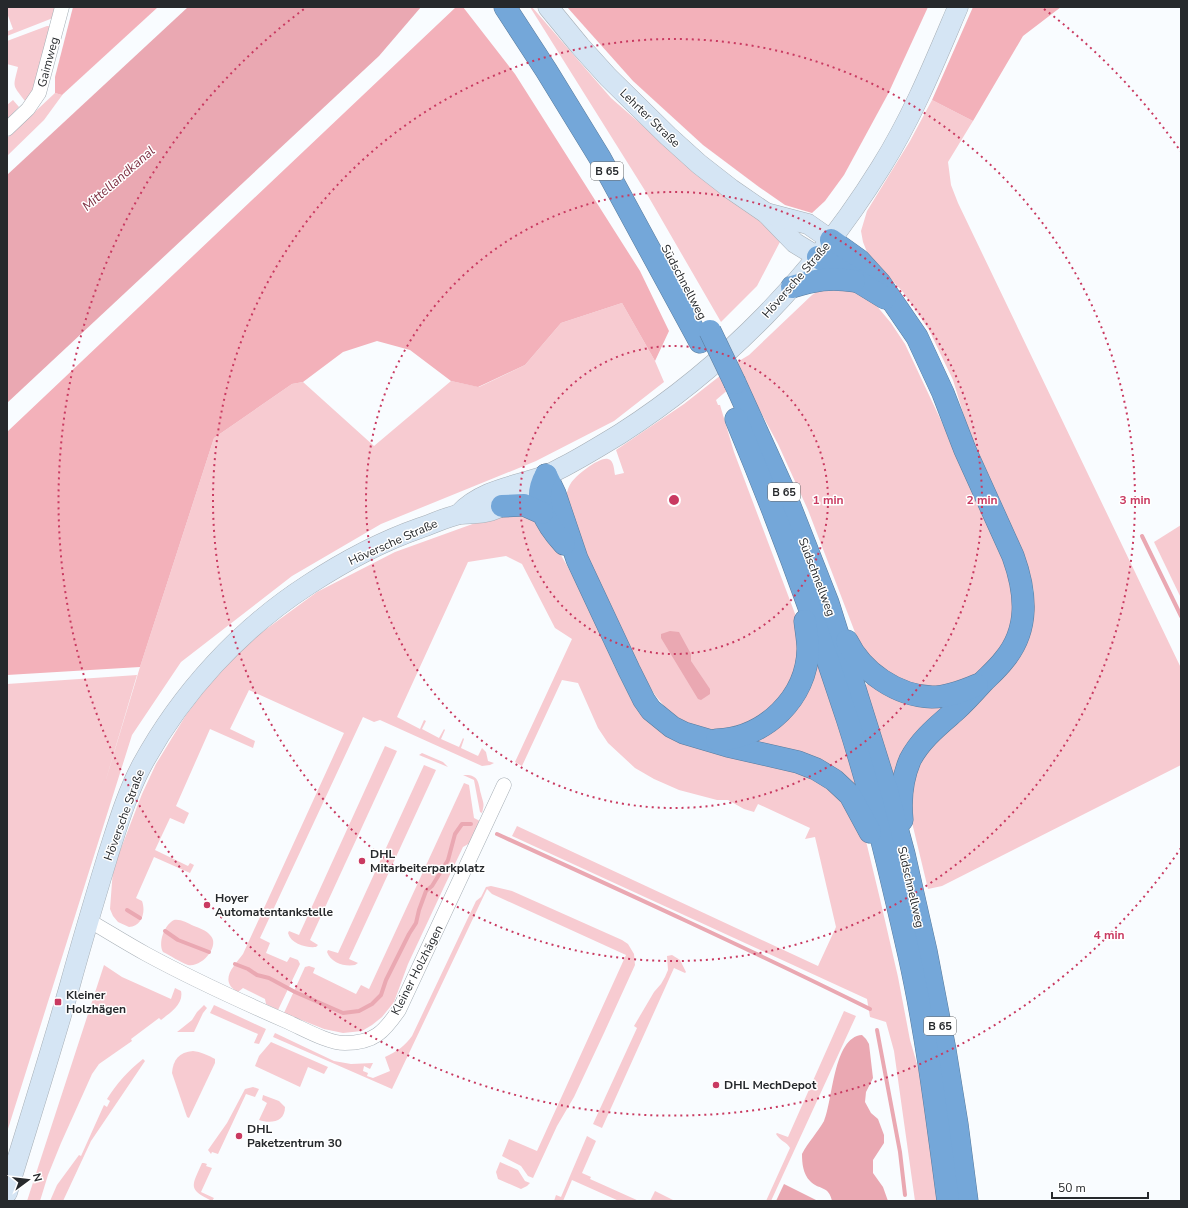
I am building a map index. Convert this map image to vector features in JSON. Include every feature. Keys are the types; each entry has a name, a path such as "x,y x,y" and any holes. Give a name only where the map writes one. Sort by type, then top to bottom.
{"highway":[{"name":"Südschnellweg","path":"505,7 600,158 705,336"},
{"name":"Südschnellweg","path":"522,7 557,61 610,150 730,388 784,491 828,603 887,791 909,957 928,1058 948,1201"},
{"path":"825,249 858,282 894,304"},
{"path":"825,249 859,260 880,283 917,337 932,368 965,450 1013,556 1023,589 1024,605 1022,621 1018,635 1005,659 958,708 935,728 921,744 911,759 905,775 896,860"},
{"path":"792,288 825,279 840,279 858,282"},
{"name":"Südschnellweg","path":"730,388 762,482 802,586 926,951 945,1050 957,1124 967,1201"},
{"path":"546,475 540,493 542,512 558,538 576,559"},
{"path":"546,475 555,494 576,559 644,700 651,710 672,727 684,733 728,746 798,762 816,769 834,780 850,795 896,860"},
{"path":"502,506 524,505 542,512"},
{"path":"710,740 742,736 757,730 770,721 792,698 800,684 805,668 808,649 802,586"},
{"path":"828,603 852,651 862,664 874,674 901,691 918,696 934,697 955,693 983,682"}],"street":[{"name":"Gaimweg","path":"7,129 28,109 39,93 62,7"},
{"name":"Lehrter Straße","path":"548,7 608,77 699,164 731,189 766,213 808,224 825,249"},
{"name":"Höversche Straße","path":"459,514 468,505 482,498 507,487 546,475 606,443 634,425 683,390 719,360 770,311 825,249 882,167 904,127 931,72 958,7"},
{"name":"Höversche Straße","path":"7,1193 46,1067 88,920 125,805 142,765 174,714 227,651 260,620 301,590 356,556 418,529 459,514 488,512 502,506 527,492 546,475"},
{"name":"Kleiner Holzhägen","path":"88,920 145,953 326,1039 344,1043 362,1042 375,1037 387,1027 399,1010 504,785"}],"shaded area":[{"path":"7,7 57,7 53,18 7,36 8,31 13,29 7,13"},
{"path":"73,7 158,7 62,95 55,93 55,77"},
{"path":"456,7 463,7 515,74 640,271 669,331 655,361 622,303 561,323 525,365 478,387 451,381 410,350 377,341 343,352 303,382 292,384 214,438 140,667 7,675 7,432"},
{"path":"530,7 532,7 611,98 698,174 782,238 757,286 721,322 644,189"},
{"path":"567,7 928,7 888,94 844,175 825,201 812,213 785,205 703,145 633,81"},
{"path":"973,7 1061,7 1023,36 973,121 932,100"},
{"path":"47,26 52,26 34,92 25,101 15,86 18,67 7,64 7,41"},
{"path":"55,93 63,94 44,120 7,156 7,138"},
{"path":"13,100 19,107 7,123 7,105"},
{"path":"932,100 973,121 948,162 951,185 958,203 1181,668 1181,765 942,886 928,889 909,810 908,798 922,753 1023,651 1029,638 1034,616 1034,592 1030,574 977,459 953,380 929,330 903,292 867,252 863,242 861,231 867,211 910,141"},
{"path":"847,287 871,299 891,323 905,344 1001,548 1013,582 1013,620 1002,647 975,676 939,689 901,683 861,648 808,510 778,444 745,383 746,381 744,376 716,400 718,405 720,405 734,452 797,619 797,676 763,718 717,731 694,726 680,719 665,707 645,679 570,518 566,500 568,489 573,480 599,460 610,460 615,475 624,473 616,450 684,404 739,361 749,355 812,295 818,291"},
{"path":"622,303 655,361 664,382 614,421 536,461 381,524 292,576 181,662 132,735 7,1132 7,684 137,675 104,786 140,667 214,438 292,384 303,382 374,446 451,381 479,387 525,365 561,323"},
{"path":"503,513 535,517 550,537 578,586 632,701 795,768 846,798 866,841 880,899 898,977 910,1040 922,1081 940,1201 915,1201 894,1051 886,1022 870,1017 867,999 512,836 517,826 818,966 836,927 815,837 805,839 810,828 758,804 754,812 744,809 728,800 717,800 679,790 654,779 635,768 608,743 598,728 578,683 562,680 522,766 515,762 572,639 555,628 522,564 506,556 468,562 397,717 420,729 424,720 426,721 422,729 439,738 444,729 445,730 441,739 459,747 463,738 461,748 478,756 482,748 486,752 488,761 494,763 482,766 380,720 374,722 363,717 260,938 270,943 266,953 287,962 290,957 298,960 300,964 278,1010 266,1004 265,999 243,988 238,992 232,988 228,978 232,968 243,954 344,733 249,690 230,729 255,741 253,748 210,729 176,806 189,813 184,824 170,818 155,850 188,866 190,863 194,865 190,873 154,857 136,898 142,901 143,905 143,914 140,921 129,927 118,922 113,916 110,909 113,869 142,794 156,764 186,715 218,673 254,638 317,592 395,552"},
{"path":"1181,525 1181,598 1154,542"},
{"path":"815,655 859,785 853,789 748,740"},
{"path":"875,681 952,698 900,777 891,778 863,686"},
{"path":"385,746 397,751 310,940 318,945 316,947 312,947 296,943 292,940 288,933 289,931 299,935"},
{"path":"422,753 443,762 448,767 419,755"},
{"path":"424,765 436,770 349,959 358,963 355,965 343,965 332,959 327,952 328,950 338,953"},
{"path":"463,775 475,777 477,780 483,803 482,813 480,812 474,780"},
{"path":"464,783 469,785 474,818 480,821 470,843 463,847 408,964 394,1002 382,1017 372,1025 362,1031 343,1033 324,1029 284,1013 305,967 309,966 315,968 313,973 356,994 361,985 369,989"},
{"path":"491,886 512,891 622,940 628,944 634,954 635,965 574,1097 557,1126 533,1178 528,1176 521,1166 502,1156 509,1139 537,1151 626,955 492,894 487,889 392,1089 273,1037 275,1033 334,1061 351,1064 373,1063 370,1069 364,1066 363,1071 368,1073 367,1076 373,1078 390,1071 385,1057 400,1048 412,1036 476,901 481,897 486,887"},
{"path":"174,920 182,921 202,929 213,939 212,950 199,963 188,965 163,952 161,944 163,934 170,922"},
{"path":"672,955 680,960 686,972 685,973 674,968 602,1128 593,1124 637,1028 634,1026 654,992 665,977 668,970 667,956"},
{"path":"104,965 122,977 171,999 175,988 181,991 180,1000 176,1008 161,1020 159,1018 131,1039 132,1041 99,1064 92,1074 61,1143 48,1175 40,1201 27,1201"},
{"path":"204,1005 207,1008 194,1032 177,1032 192,1020"},
{"path":"214,1005 266,1029 259,1044 254,1043 258,1034 210,1013"},
{"path":"844,1011 856,1016 771,1201 766,1201 790,1148 776,1134 777,1133 788,1137"},
{"path":"271,1042 328,1067 324,1074 308,1067 300,1087 255,1066 259,1056"},
{"path":"193,1051 215,1059 215,1063 189,1118 187,1117 172,1073 175,1061 180,1055"},
{"path":"143,1059 145,1061 91,1141 63,1201 50,1201 57,1185 79,1155 81,1156 104,1105 107,1107 110,1101 107,1099 132,1068"},
{"path":"253,1087 259,1089 255,1097 246,1094 218,1154 212,1152 211,1154 208,1150 227,1123 245,1089"},
{"path":"263,1095 279,1101 285,1107 283,1116 280,1119 272,1122 259,1120 267,1103 262,1100"},
{"path":"587,1136 596,1141 582,1173 591,1177 590,1179 639,1201 619,1201 572,1180 563,1201 554,1201 556,1195 561,1197"},
{"path":"500,1162 518,1170 525,1181 530,1183 521,1189 498,1179 496,1172"},
{"path":"202,1163 207,1164 206,1166 212,1168 201,1192 214,1198 212,1201 195,1190 194,1182"},
{"path":"655,1191 675,1201 650,1201"}],"water":[{"name":"Mittellandkanal","path":"188,7 421,7 379,56 7,403 7,175"},
{"path":"670,631 679,632 691,654 691,661 710,689 710,694 701,700 698,699 661,638 661,634"},
{"path":"862,1035 869,1044 873,1078 866,1092 865,1102 871,1113 878,1119 884,1135 884,1143 873,1160 873,1173 883,1187 888,1201 832,1201 831,1196 826,1190 813,1184 806,1175 803,1168 802,1154 824,1121 836,1071 845,1046 852,1038"},
{"path":"784,1184 818,1201 776,1201"}],"waterway":[{"path":"1142,536 1181,616"},
{"path":"235,964 248,969 257,975 269,978 295,992 343,1013 359,1011 372,1004 381,995 386,980 416,923 426,891 432,886 448,860 455,834 462,824 471,824"},
{"path":"497,834 638,898 870,1009"},
{"path":"127,910 140,918"},
{"path":"165,931 178,940 209,952"},
{"path":"877,1030 900,1152 905,1195"}],"place":[{"name":"DHL Mitarbeiterparkplatz","path":"362,861"},
{"name":"Hoyer Automatentankstelle","path":"207,905"},
{"name":"Kleiner Holzhägen","path":"58,1002"},
{"name":"DHL MechDepot","path":"716,1085"},
{"name":"DHL Paketzentrum 30","path":"239,1136"}]}
